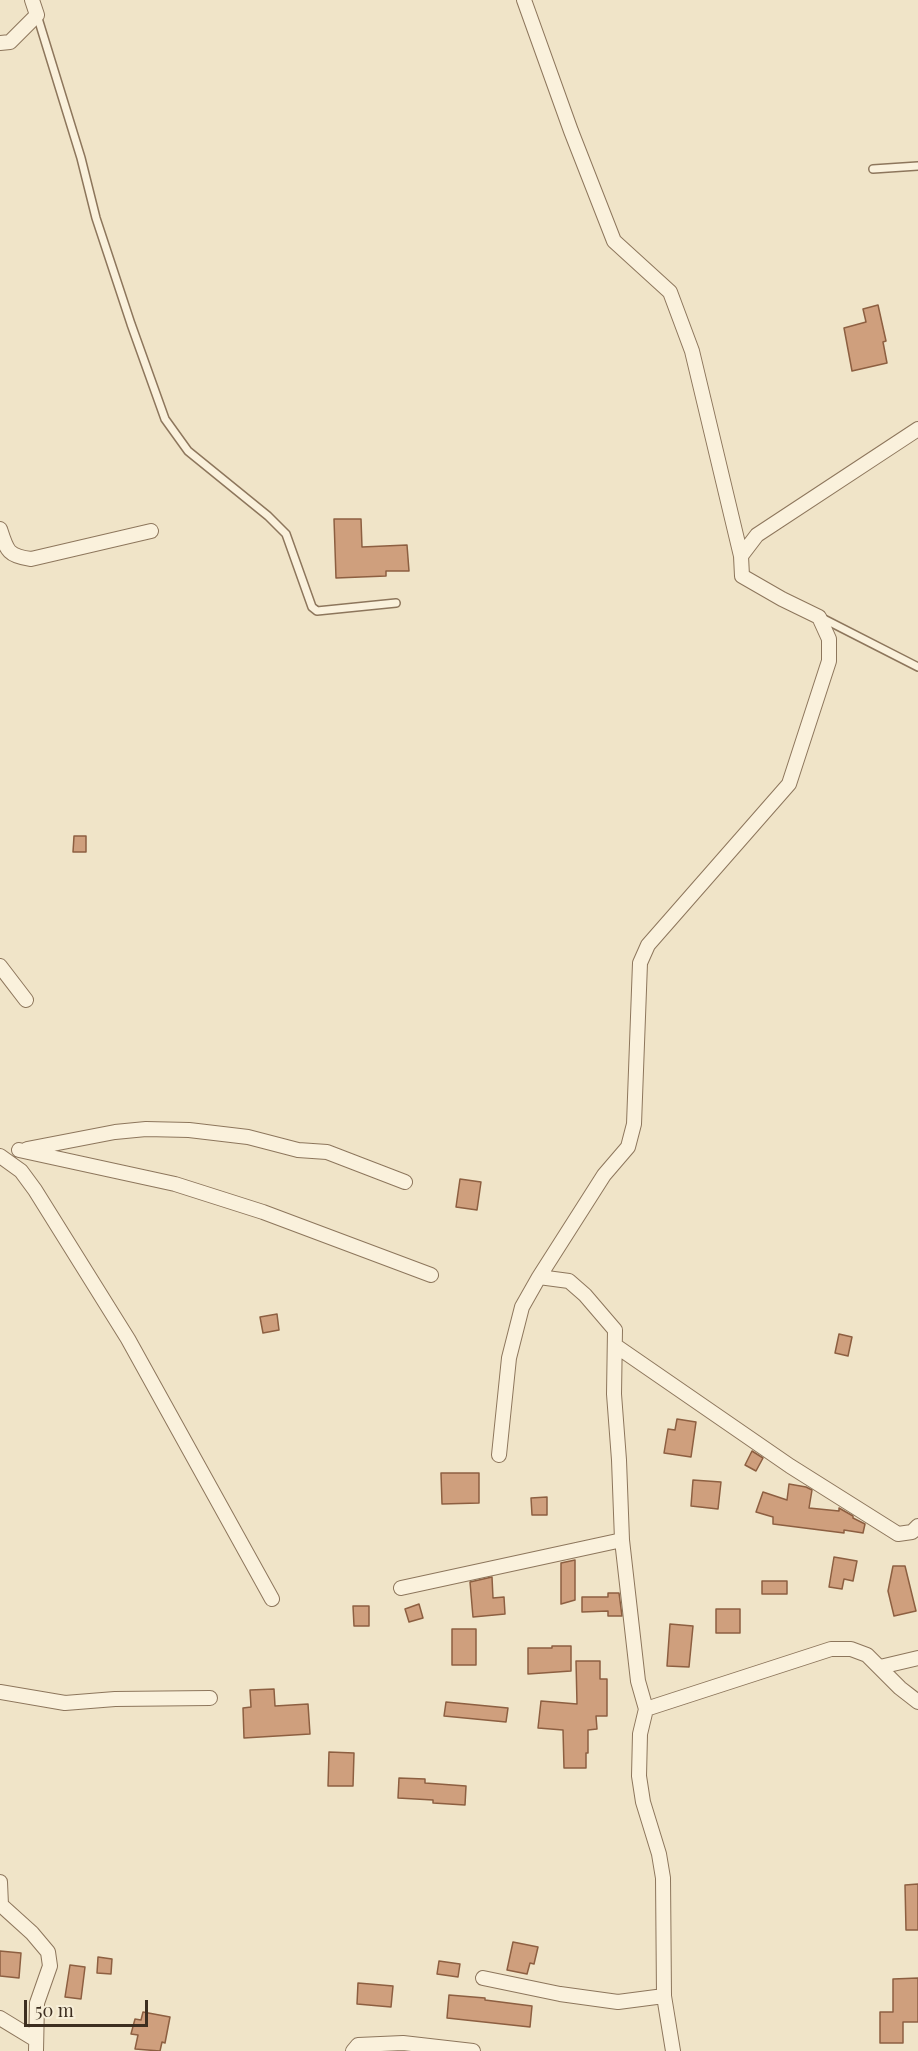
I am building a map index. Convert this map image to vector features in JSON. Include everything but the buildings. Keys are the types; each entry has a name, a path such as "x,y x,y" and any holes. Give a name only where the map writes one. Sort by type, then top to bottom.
{"street":[{"path":"0,44 10,42 37,15 32,0"},
{"path":"499,1455 509,1358 522,1307 604,1175 628,1147 634,1124 640,963 648,945 789,784 829,661 829,639 819,617 742,576 741,556 692,351 670,292 614,241 524,0"},
{"path":"741,556 757,535 918,429"},
{"path":"0,529 6,549 16,557 31,559 150,531"},
{"path":"0,966 26,1000"},
{"path":"0,1156 19,1150 115,1132 146,1129 189,1130 248,1137 298,1150 327,1152 405,1182"},
{"path":"19,1150 175,1184 263,1212 431,1275"},
{"path":"0,1156 21,1172 35,1190 128,1339 272,1599"},
{"path":"539,1277 569,1281 585,1295 615,1330 614,1394 622,1540 638,1681 646,1709 640,1734 639,1776 643,1802 659,1854 663,1878 664,1996 673,2051"},
{"path":"616,1346 790,1466 898,1534 912,1532 918,1526"},
{"path":"401,1588 622,1540"},
{"path":"646,1709 831,1649 851,1649 867,1655 900,1688 918,1702"},
{"path":"880,1667 918,1658"},
{"path":"0,1692 66,1703 115,1699 210,1698"},
{"path":"0,1882 1,1906 32,1933 48,1952 50,1966 37,2003 36,2046"},
{"path":"483,1978 560,1994 618,2002 664,1996"},
{"path":"0,2018 36,2046"},
{"path":"353,2051 358,2044 403,2043 473,2051"}],"lane":[{"path":"37,15 81,158 96,218 165,418 188,451 268,516 286,534 312,606 317,611 396,603"},
{"path":"873,169 918,166"},
{"path":"819,617 918,667"}]}
